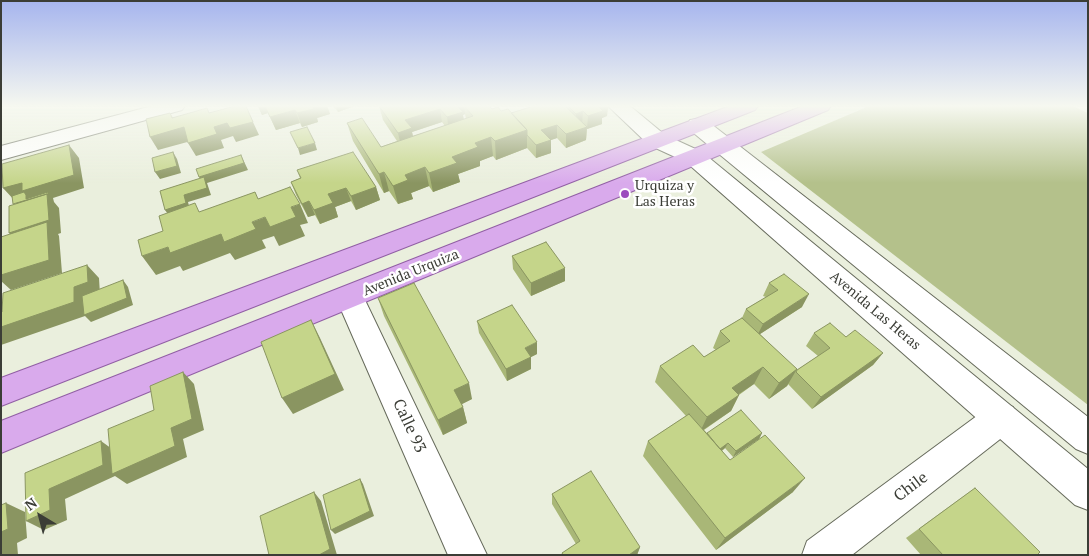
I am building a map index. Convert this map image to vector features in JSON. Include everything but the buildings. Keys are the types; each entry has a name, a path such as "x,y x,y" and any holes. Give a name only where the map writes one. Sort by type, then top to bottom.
{"main road":[{"path":"1,153 79,132"},
{"name":"Avenida Las Heras","path":"648,132 657,140 694,156 1088,492"},
{"path":"1,392 678,132"},
{"path":"708,132 1088,438"},
{"name":"Avenida Urquiza","path":"1,437 350,298 756,132"},
{"name":"Calle 93","path":"350,298 468,555"},
{"name":"Chile","path":"821,555 1001,418"}],"green space":[{"path":"808,132 1088,132 1088,405 761,152"}],"place":[{"name":"Urquiza y Las Heras","path":"625,194"}]}
